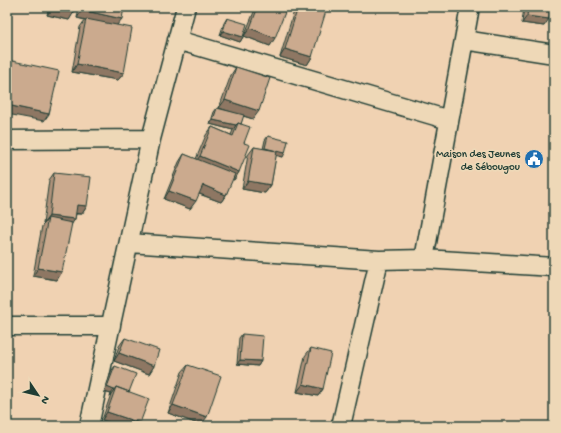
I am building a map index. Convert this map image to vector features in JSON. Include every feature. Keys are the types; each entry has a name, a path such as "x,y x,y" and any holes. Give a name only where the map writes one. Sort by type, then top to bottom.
{"street":[{"path":"89,426 151,139 186,7"},
{"path":"424,259 470,7"},
{"path":"177,40 449,120"},
{"path":"464,40 554,54"},
{"path":"7,140 151,139"},
{"path":"128,243 379,260 424,259 554,267"},
{"path":"341,426 379,260"},
{"path":"7,326 111,326"}],"building":[{"path":"54,7 76,7 74,12"},
{"path":"83,7 124,7 122,19 82,10"},
{"path":"258,7 287,7 275,38 250,28"},
{"path":"298,7 312,7 326,11 312,57 285,49"},
{"path":"528,7 551,7 549,19 527,16"},
{"path":"227,18 247,24 243,37 223,31"},
{"path":"86,19 132,28 124,73 77,64"},
{"path":"8,60 59,71 49,114 7,105"},
{"path":"236,67 270,78 259,111 225,100"},
{"path":"217,108 244,115 241,124 238,123 236,125 213,120"},
{"path":"238,123 250,127 244,143 250,145 239,172 200,156 212,127 233,136"},
{"path":"268,136 288,141 285,153 265,148"},
{"path":"254,147 277,151 271,185 248,181"},
{"path":"184,154 235,174 226,195 203,185 196,201 169,191"},
{"path":"54,173 91,177 87,206 77,205 75,219 49,216"},
{"path":"48,218 72,223 62,272 38,268"},
{"path":"242,334 263,336 261,361 240,360"},
{"path":"125,338 159,350 154,366 119,353"},
{"path":"311,348 331,353 323,389 303,384"},
{"path":"188,365 221,376 207,417 173,405"},
{"path":"115,366 136,374 129,392 116,387 114,390 107,387"},
{"path":"116,387 149,399 140,423 107,412"}],"place":[{"name":"Maison des Jeunes de Sébougou","path":"534,159"}]}
